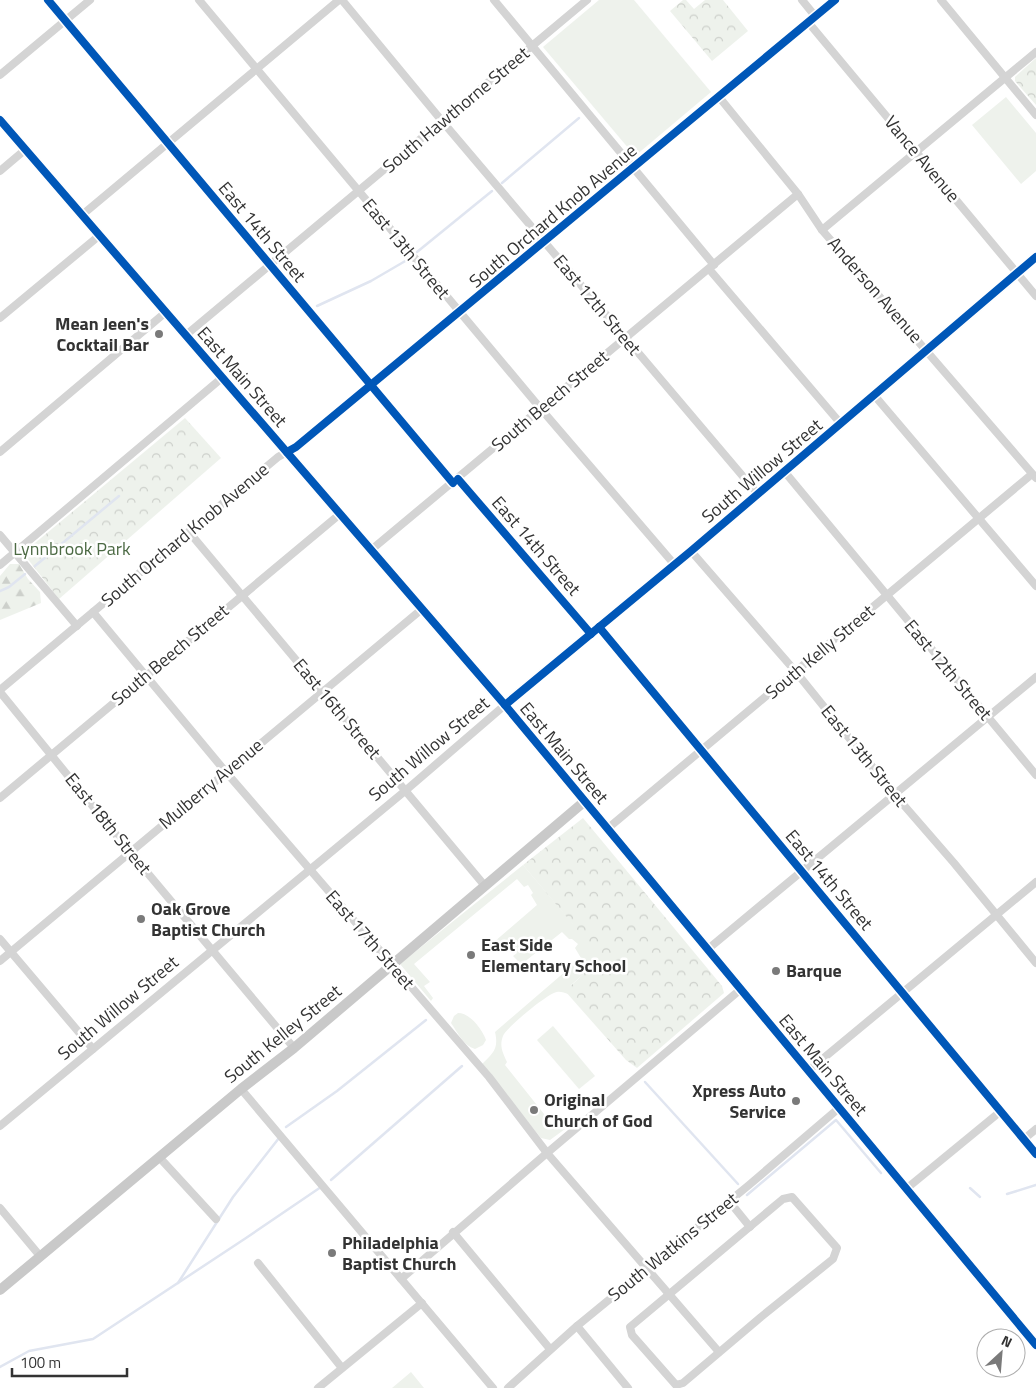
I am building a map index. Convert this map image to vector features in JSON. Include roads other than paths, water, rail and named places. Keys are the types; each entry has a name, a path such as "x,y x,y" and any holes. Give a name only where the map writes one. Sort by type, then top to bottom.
{"main road":[{"name":"East Main Street","path":"0,120 505,705 1036,1345"},
{"name":"South Willow Street","path":"505,705 691,551 1036,257"},
{"name":"South Kelley Street","path":"0,1290 241,1089 294,1048 584,801"}],"street":[{"name":"East 14th Street","path":"48,0 371,386 455,481 595,630 702,750 1036,1154"},
{"path":"0,75 90,0"},
{"name":"East 13th Street","path":"199,0 460,313 674,564"},
{"path":"82,215 341,0"},
{"name":"East 12th Street","path":"341,0 757,493"},
{"path":"494,0 841,424"},
{"name":"South Hawthorne Street","path":"186,335 587,0"},
{"path":"802,0 815,16"},
{"name":"South Orchard Knob Avenue","path":"0,691 278,457 296,447 460,313 835,0"},
{"path":"941,0 1036,115"},
{"name":"Vance Avenue","path":"808,22 1036,296"},
{"path":"822,230 1036,52"},
{"name":"Anderson Avenue","path":"719,98 798,194 822,230 928,350 1034,476"},
{"path":"0,171 26,150"},
{"name":"South Beech Street","path":"371,550 798,194"},
{"path":"0,318 100,235"},
{"path":"0,452 166,312"},
{"path":"0,565 223,378"},
{"path":"874,396 980,518 1036,586"},
{"name":"East 12th Street","path":"784,471 1036,775"},
{"name":"South Kelly Street","path":"607,829 980,518 1034,476"},
{"name":"South Beech Street","path":"0,798 145,674 340,514"},
{"name":"East 16th Street","path":"189,532 485,886"},
{"path":"0,535 77,626"},
{"name":"East 13th Street","path":"691,551 796,672 895,795 1036,963"},
{"name":"Mulberry Avenue","path":"0,961 422,608"},
{"name":"East 17th Street","path":"93,612 225,771 489,1077 547,1152 719,1352"},
{"path":"708,950 1036,676"},
{"name":"East 18th Street","path":"0,691 130,852 294,1048"},
{"name":"South Willow Street","path":"1,1124 310,870 505,705"},
{"path":"808,1071 1036,882"},
{"path":"0,939 93,1049"},
{"path":"401,1278 547,1152 741,990"},
{"path":"241,1089 493,1388"},
{"name":"South Watkins Street","path":"508,1388 577,1326 839,1108"},
{"path":"906,1189 1001,1111"},
{"path":"1024,1139 1036,1129"},
{"path":"159,1157 216,1219"},
{"path":"792,1197 837,1248 833,1259 683,1383 676,1384 632,1335 630,1327 669,1296 783,1199 792,1197"},
{"path":"729,1201 750,1226"},
{"path":"0,1208 40,1256"},
{"path":"453,1232 550,1349"},
{"path":"258,1263 342,1368"},
{"path":"318,1388 422,1303"},
{"path":"577,1326 628,1388"}],"waterway":[{"path":"502,183 579,118"},
{"path":"417,252 492,191"},
{"path":"317,306 371,281 407,260"},
{"path":"35,566 119,496"},
{"path":"0,591 9,587 25,574"},
{"path":"286,1127 337,1091 426,1020"},
{"path":"331,1180 462,1066"},
{"path":"645,1082 738,1184"},
{"path":"747,1195 836,1120 881,1173"},
{"path":"178,1283 233,1197 279,1138"},
{"path":"1007,1194 1036,1185"},
{"path":"0,1367 29,1351 93,1339 321,1187"},
{"path":"970,1188 980,1197"}],"place":[{"name":"Mean Jeen's Cocktail Bar","path":"159,334"},
{"name":"Oak Grove Baptist Church","path":"141,919"},
{"name":"East Side Elementary School","path":"471,955"},
{"name":"Barque","path":"776,971"},
{"name":"Xpress Auto Service","path":"796,1101"},
{"name":"Original Church of God","path":"534,1110"},
{"name":"Philadelphia Baptist Church","path":"332,1253"}],"park label":[{"name":"Lynnbrook Park","path":"72,549"}]}
